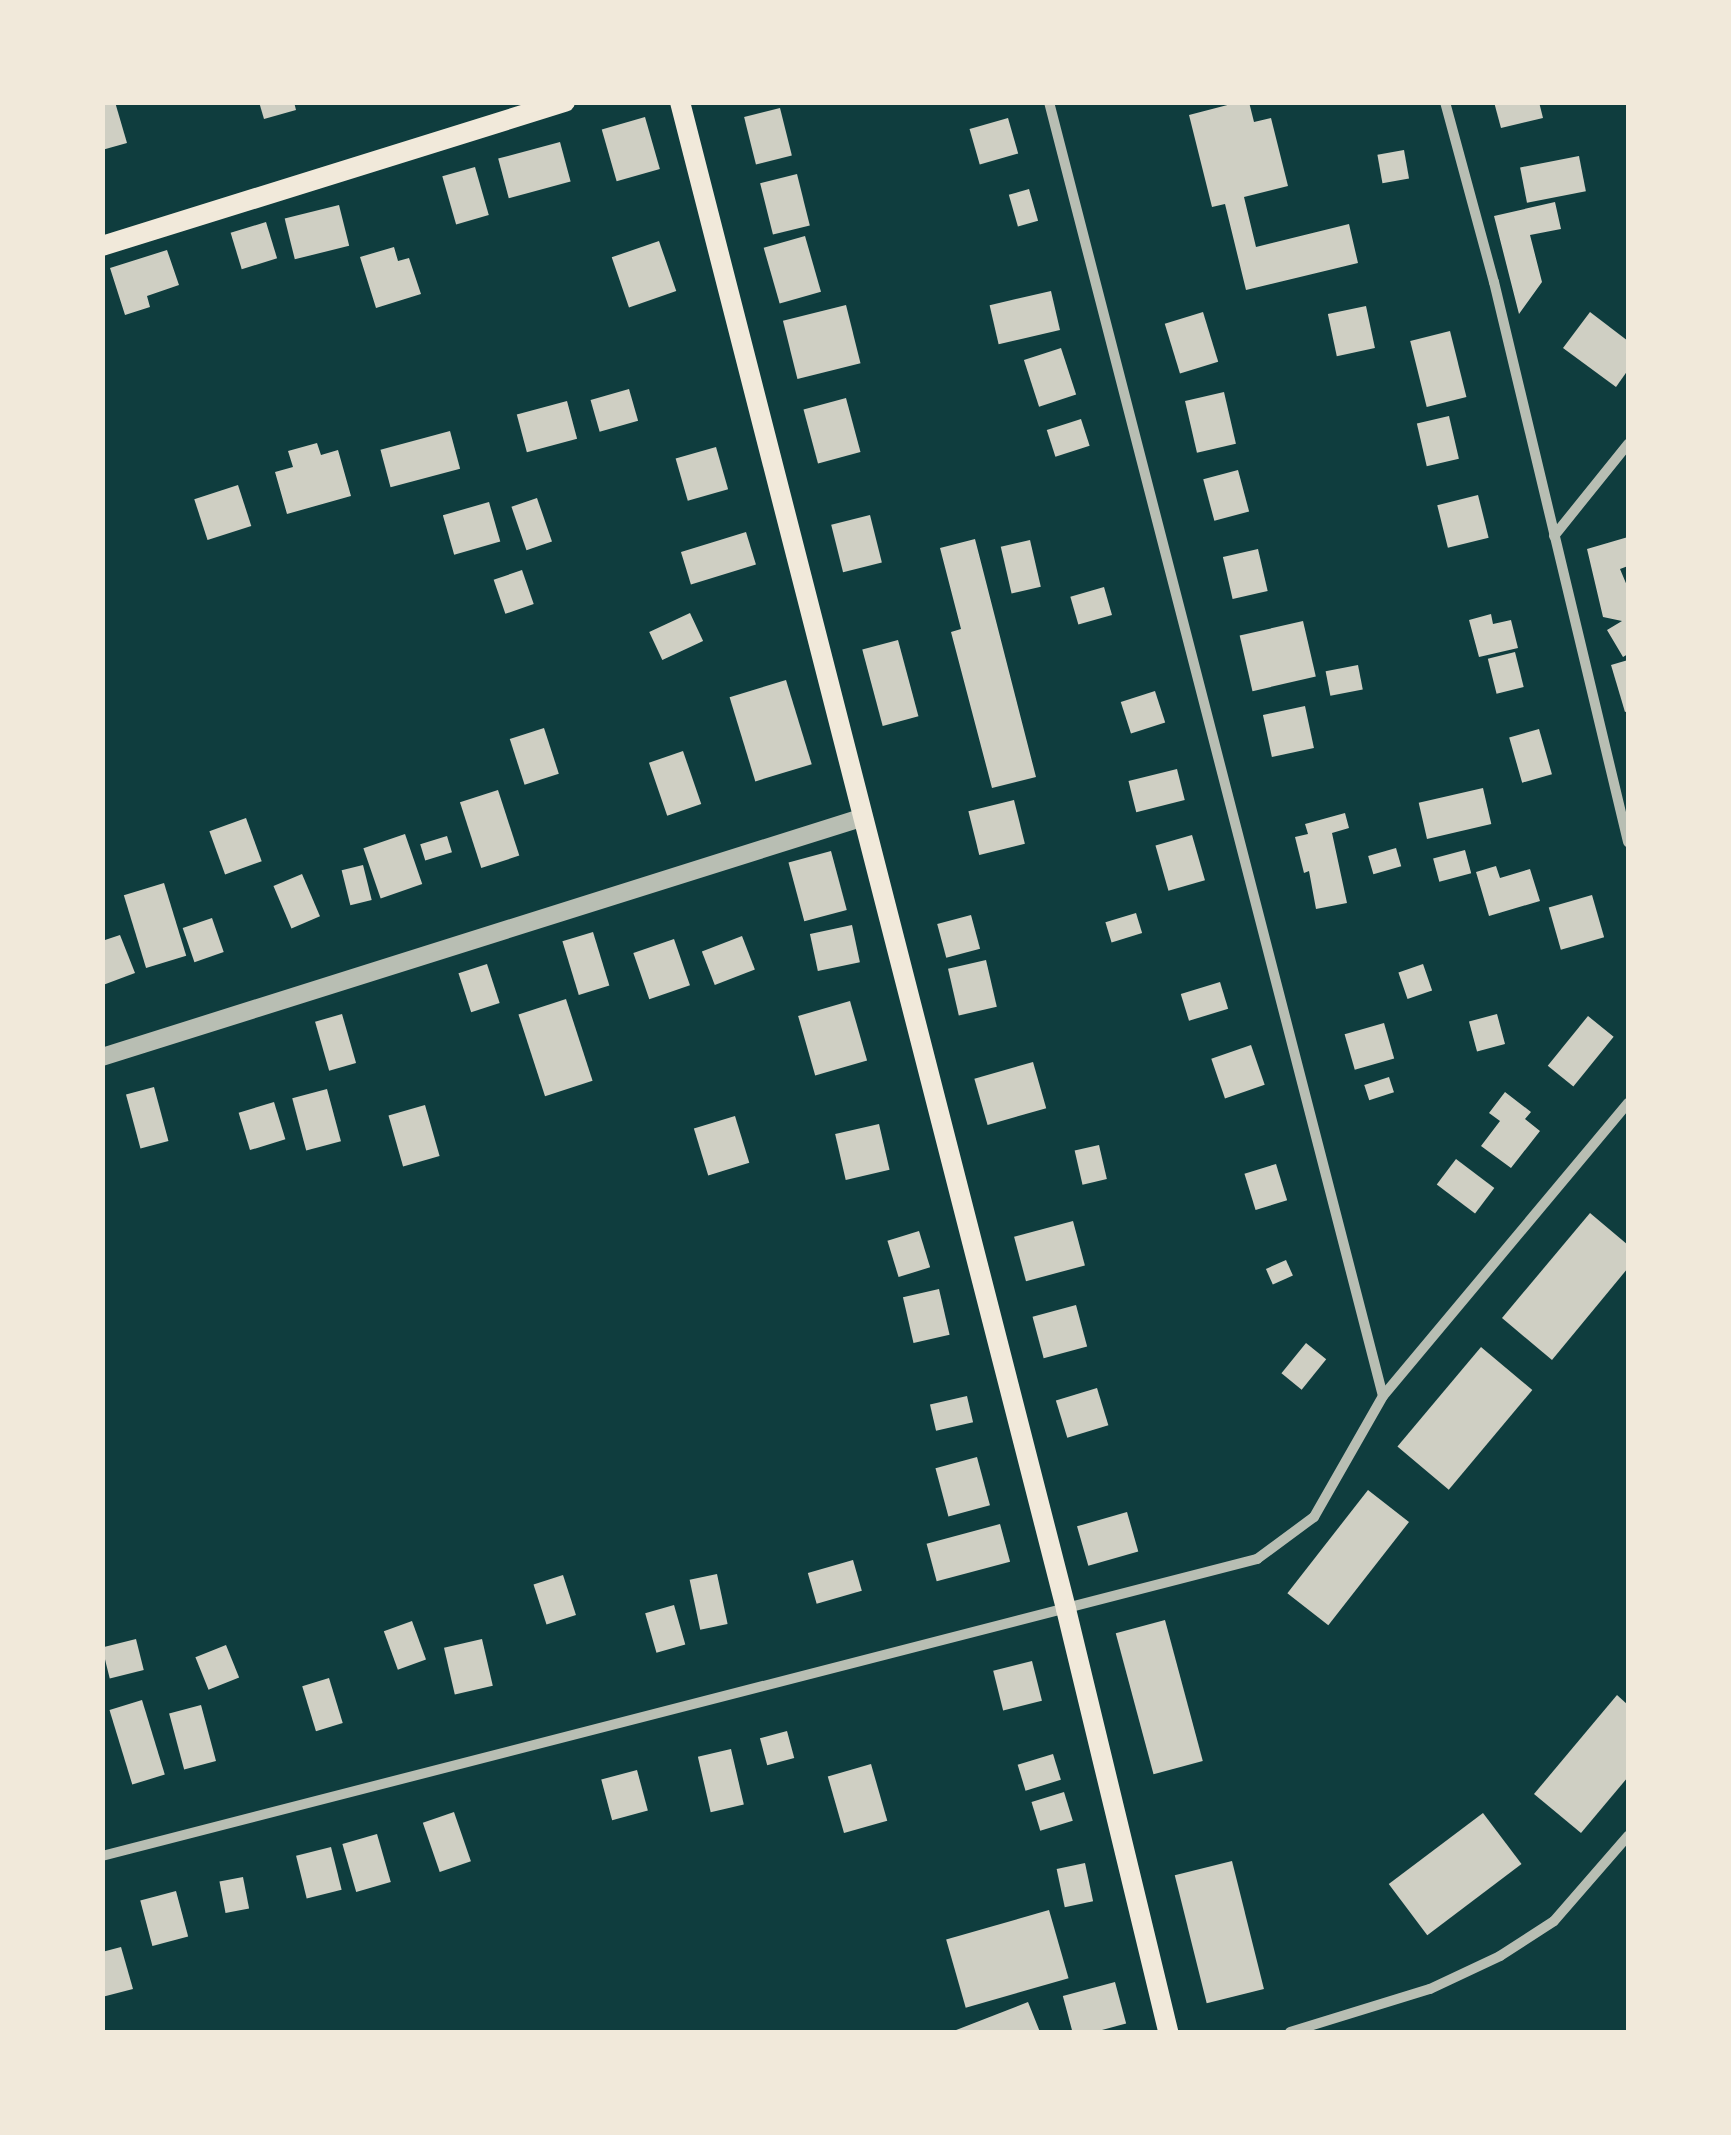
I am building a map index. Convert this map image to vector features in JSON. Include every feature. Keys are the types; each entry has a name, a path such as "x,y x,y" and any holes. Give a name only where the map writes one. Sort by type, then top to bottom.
{"main road":[{"path":"102,246 565,102"},
{"path":"680,102 1066,1608 1168,2032"}],"street":[{"path":"1049,102 1383,1396"},
{"path":"1445,102 1494,282 1628,842"},
{"path":"1554,536 1628,444"},
{"path":"102,1057 861,818"},
{"path":"102,1856 1257,1560 1314,1517 1383,1396 1628,1104"},
{"path":"1290,2032 1430,1989 1500,1956 1554,1920 1628,1836"}],"building":[{"path":"102,102 115,102 127,143 102,150"},
{"path":"259,102 294,102 296,110 264,119"},
{"path":"1249,102 1254,122 1271,118 1288,186 1244,197 1256,247 1349,224 1358,263 1246,290 1225,204 1212,207 1189,115"},
{"path":"1494,102 1539,102 1543,118 1501,128"},
{"path":"780,108 792,156 756,164 744,117"},
{"path":"645,117 660,169 617,181 602,129"},
{"path":"1008,118 1018,154 980,165 970,129"},
{"path":"560,142 571,182 509,198 498,159"},
{"path":"1404,150 1409,179 1382,183 1377,155"},
{"path":"1579,156 1586,191 1527,203 1520,167"},
{"path":"475,167 489,215 456,224 442,176"},
{"path":"797,174 810,225 773,235 760,183"},
{"path":"1029,189 1038,221 1018,227 1009,195"},
{"path":"1555,202 1561,229 1530,235 1542,282 1519,314 1494,216"},
{"path":"339,205 349,246 295,259 285,219"},
{"path":"266,222 277,258 242,269 231,233"},
{"path":"805,236 821,292 780,304 764,248"},
{"path":"659,241 676,291 629,307 612,257"},
{"path":"394,247 398,261 409,258 421,294 376,308 360,257"},
{"path":"167,250 179,285 147,296 150,307 125,315 110,268"},
{"path":"1051,291 1060,330 999,344 990,305"},
{"path":"846,305 861,363 797,379 783,321"},
{"path":"1366,306 1375,348 1337,356 1328,314"},
{"path":"1203,312 1218,362 1180,373 1165,324"},
{"path":"1590,312 1628,341 1628,370 1616,387 1563,348"},
{"path":"1450,331 1466,397 1427,407 1410,341"},
{"path":"1061,348 1076,395 1039,407 1024,360"},
{"path":"629,389 638,421 600,432 591,400"},
{"path":"1224,392 1236,444 1197,453 1185,401"},
{"path":"846,398 860,452 818,463 803,409"},
{"path":"567,401 577,439 527,452 517,414"},
{"path":"1449,416 1459,459 1427,466 1417,423"},
{"path":"1081,419 1090,446 1055,457 1047,430"},
{"path":"450,431 460,469 391,487 380,450"},
{"path":"317,443 321,455 338,450 351,496 287,514 275,472 293,467 288,451"},
{"path":"716,447 728,489 688,501 676,459"},
{"path":"1238,470 1249,512 1214,521 1203,479"},
{"path":"238,485 251,526 208,540 194,499"},
{"path":"1478,495 1489,538 1448,548 1437,505"},
{"path":"537,498 552,541 526,550 511,507"},
{"path":"489,502 500,541 454,555 443,515"},
{"path":"870,515 882,563 843,572 831,525"},
{"path":"746,532 756,565 691,584 681,552"},
{"path":"1628,537 1628,566 1620,569 1628,588 1628,654 1623,657 1607,630 1622,621 1603,617 1587,549"},
{"path":"975,539 1036,777 992,788 951,632 961,629 940,548"},
{"path":"1030,540 1041,587 1012,594 1001,547"},
{"path":"1258,549 1268,591 1233,599 1223,557"},
{"path":"522,570 534,604 505,614 494,580"},
{"path":"1104,587 1112,615 1078,625 1070,597"},
{"path":"690,613 703,641 662,660 649,632"},
{"path":"1491,614 1493,624 1511,620 1518,648 1479,657 1469,620"},
{"path":"1303,621 1316,677 1252,691 1240,636"},
{"path":"898,640 918,716 883,726 862,650"},
{"path":"1515,652 1524,687 1497,694 1488,659"},
{"path":"1628,660 1628,711 1625,712 1611,665"},
{"path":"1358,665 1363,690 1330,696 1326,671"},
{"path":"786,680 812,764 755,781 730,697"},
{"path":"1155,691 1165,722 1131,734 1121,702"},
{"path":"1305,706 1314,748 1272,757 1263,715"},
{"path":"544,728 559,774 525,785 510,739"},
{"path":"1539,729 1552,774 1522,783 1509,738"},
{"path":"683,751 701,804 667,816 649,763"},
{"path":"1177,769 1185,800 1136,812 1128,781"},
{"path":"1483,788 1491,824 1427,839 1419,803"},
{"path":"498,790 519,856 481,868 460,802"},
{"path":"1014,800 1025,844 979,855 968,811"},
{"path":"1345,813 1349,828 1332,833 1347,903 1316,909 1309,871 1304,873 1295,837 1308,834 1305,824"},
{"path":"246,818 262,861 225,875 209,831"},
{"path":"405,834 422,884 381,898 363,848"},
{"path":"1192,835 1205,880 1168,891 1155,845"},
{"path":"447,836 452,852 425,860 420,844"},
{"path":"1396,848 1401,866 1373,874 1368,856"},
{"path":"1465,850 1471,873 1439,882 1433,859"},
{"path":"831,851 847,910 804,921 788,862"},
{"path":"363,865 372,900 350,905 342,870"},
{"path":"1496,866 1500,878 1530,869 1540,901 1489,916 1476,872"},
{"path":"302,874 320,916 291,928 273,886"},
{"path":"164,883 186,956 146,968 124,895"},
{"path":"1592,895 1604,937 1561,950 1549,907"},
{"path":"1136,913 1142,933 1112,942 1105,922"},
{"path":"971,915 980,949 946,958 937,924"},
{"path":"212,918 224,952 194,962 183,928"},
{"path":"852,925 860,962 818,971 810,934"},
{"path":"593,932 609,986 579,995 562,941"},
{"path":"120,935 135,973 103,985 102,941"},
{"path":"742,936 755,970 715,985 702,951"},
{"path":"674,939 690,985 649,999 633,953"},
{"path":"986,960 997,1007 959,1016 948,969"},
{"path":"487,964 500,1003 471,1012 458,973"},
{"path":"1423,964 1432,990 1408,999 1398,972"},
{"path":"1220,982 1228,1009 1189,1021 1181,994"},
{"path":"566,999 593,1081 545,1096 518,1014"},
{"path":"850,1001 867,1061 815,1075 798,1016"},
{"path":"342,1014 356,1063 329,1071 315,1022"},
{"path":"1497,1014 1505,1044 1477,1051 1469,1022"},
{"path":"1588,1016 1614,1037 1573,1087 1548,1066"},
{"path":"1384,1023 1394,1059 1355,1070 1345,1034"},
{"path":"1251,1045 1265,1085 1225,1098 1211,1059"},
{"path":"1033,1062 1046,1108 988,1125 974,1079"},
{"path":"1389,1077 1394,1092 1369,1100 1364,1085"},
{"path":"154,1087 168,1141 140,1149 126,1095"},
{"path":"327,1089 341,1141 306,1150 292,1098"},
{"path":"1505,1092 1531,1112 1525,1119 1540,1131 1511,1168 1481,1146 1500,1121 1489,1113"},
{"path":"274,1102 285,1139 250,1150 239,1113"},
{"path":"425,1105 440,1156 403,1166 388,1115"},
{"path":"735,1116 749,1163 708,1175 694,1129"},
{"path":"879,1124 890,1170 846,1180 835,1134"},
{"path":"1099,1145 1107,1179 1083,1185 1075,1151"},
{"path":"1456,1159 1494,1188 1475,1213 1437,1185"},
{"path":"1276,1164 1287,1200 1256,1210 1244,1174"},
{"path":"1590,1213 1628,1245 1628,1268 1552,1360 1502,1318"},
{"path":"1073,1221 1085,1265 1026,1281 1014,1237"},
{"path":"919,1231 930,1267 899,1277 887,1241"},
{"path":"1286,1260 1293,1276 1273,1284 1266,1269"},
{"path":"939,1289 950,1335 914,1343 903,1297"},
{"path":"1076,1305 1087,1347 1044,1358 1033,1317"},
{"path":"1306,1343 1326,1359 1302,1390 1281,1373"},
{"path":"1481,1347 1532,1390 1449,1490 1397,1447"},
{"path":"1097,1388 1108,1425 1067,1438 1056,1401"},
{"path":"967,1396 973,1422 936,1431 930,1405"},
{"path":"977,1457 990,1505 948,1516 935,1468"},
{"path":"1368,1490 1409,1522 1328,1625 1287,1593"},
{"path":"1127,1512 1138,1551 1088,1566 1077,1526"},
{"path":"1000,1524 1010,1562 937,1581 927,1544"},
{"path":"853,1560 862,1591 817,1604 808,1573"},
{"path":"717,1574 728,1624 700,1630 690,1580"},
{"path":"563,1575 576,1615 546,1625 534,1585"},
{"path":"674,1605 685,1644 656,1653 645,1613"},
{"path":"1165,1620 1203,1761 1154,1774 1116,1633"},
{"path":"412,1621 426,1660 398,1670 384,1631"},
{"path":"136,1639 144,1670 110,1679 102,1647"},
{"path":"482,1639 493,1686 455,1695 444,1648"},
{"path":"226,1645 239,1677 209,1690 195,1657"},
{"path":"1032,1661 1042,1701 1003,1710 993,1671"},
{"path":"329,1678 343,1723 316,1731 302,1686"},
{"path":"1617,1695 1628,1705 1628,1777 1581,1833 1534,1794"},
{"path":"142,1700 165,1775 132,1785 109,1710"},
{"path":"201,1705 216,1761 184,1770 169,1714"},
{"path":"787,1731 794,1758 767,1765 760,1738"},
{"path":"731,1749 744,1805 711,1812 698,1757"},
{"path":"1053,1754 1061,1780 1026,1791 1018,1765"},
{"path":"871,1764 887,1821 844,1833 828,1776"},
{"path":"637,1770 648,1811 612,1820 601,1780"},
{"path":"1064,1792 1073,1821 1040,1831 1031,1802"},
{"path":"454,1812 471,1861 440,1872 423,1823"},
{"path":"1483,1813 1522,1864 1427,1935 1389,1884"},
{"path":"377,1834 391,1882 356,1892 342,1844"},
{"path":"331,1847 342,1890 307,1898 296,1856"},
{"path":"1232,1861 1264,1989 1207,2003 1175,1875"},
{"path":"1085,1863 1093,1901 1065,1907 1057,1869"},
{"path":"243,1877 249,1908 226,1913 219,1882"},
{"path":"176,1891 188,1936 152,1946 140,1901"},
{"path":"1049,1910 1069,1978 966,2008 946,1939"},
{"path":"121,1947 133,1989 102,1997 102,1952"},
{"path":"1115,1982 1126,2024 1095,2032 1072,2032 1063,1996"},
{"path":"1028,2002 1040,2032 951,2032"}]}
